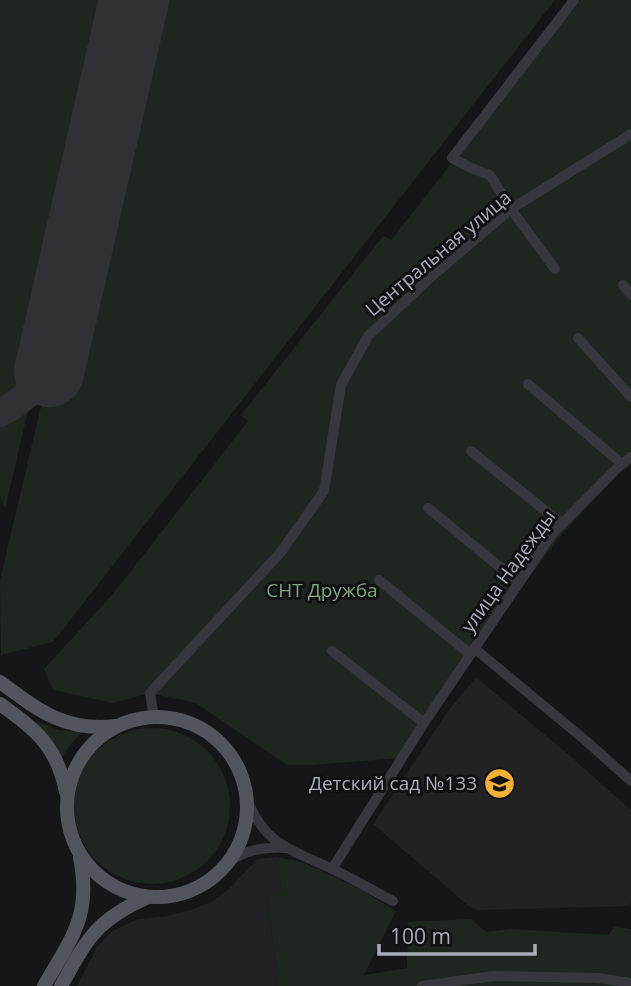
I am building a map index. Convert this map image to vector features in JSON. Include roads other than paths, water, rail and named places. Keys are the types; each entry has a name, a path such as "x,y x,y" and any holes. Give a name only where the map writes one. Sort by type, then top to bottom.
{"main road":[{"path":"0,682 34,707 58,720 91,726 121,725"},
{"path":"0,704 35,730 46,743 64,782 70,833 79,853 93,871 111,885 132,894 149,897 171,896 193,890 212,878 228,862 240,843 246,821 245,788 237,766 224,748 207,733 187,723 165,718 131,721 97,740 82,757 72,777 67,799"},
{"path":"44,986 82,914 84,887 79,853"},
{"path":"61,986 84,944 95,932 113,915 149,897"}],"street":[{"path":"555,269 491,175 452,158 575,0"},
{"name":"Центральная улица","path":"154,718 150,693 281,552 324,491 341,386 368,336 432,276 512,209 631,134"},
{"path":"623,285 631,295"},
{"path":"578,338 631,397"},
{"path":"528,384 622,464"},
{"path":"471,451 562,524"},
{"name":"улица Надежды","path":"332,869 424,723 552,534 631,457"},
{"path":"428,508 519,583"},
{"path":"379,580 585,740 631,781"},
{"path":"332,652 424,723"},
{"path":"247,799 259,824 285,848 393,901"},
{"path":"228,862 251,851 285,848"},
{"path":"422,986 493,976 598,978 631,983"}],"place":[{"name":"Детский сад №133","path":"500,783"}],"park label":[{"name":"СНТ Дружба","path":"322,590"}]}
